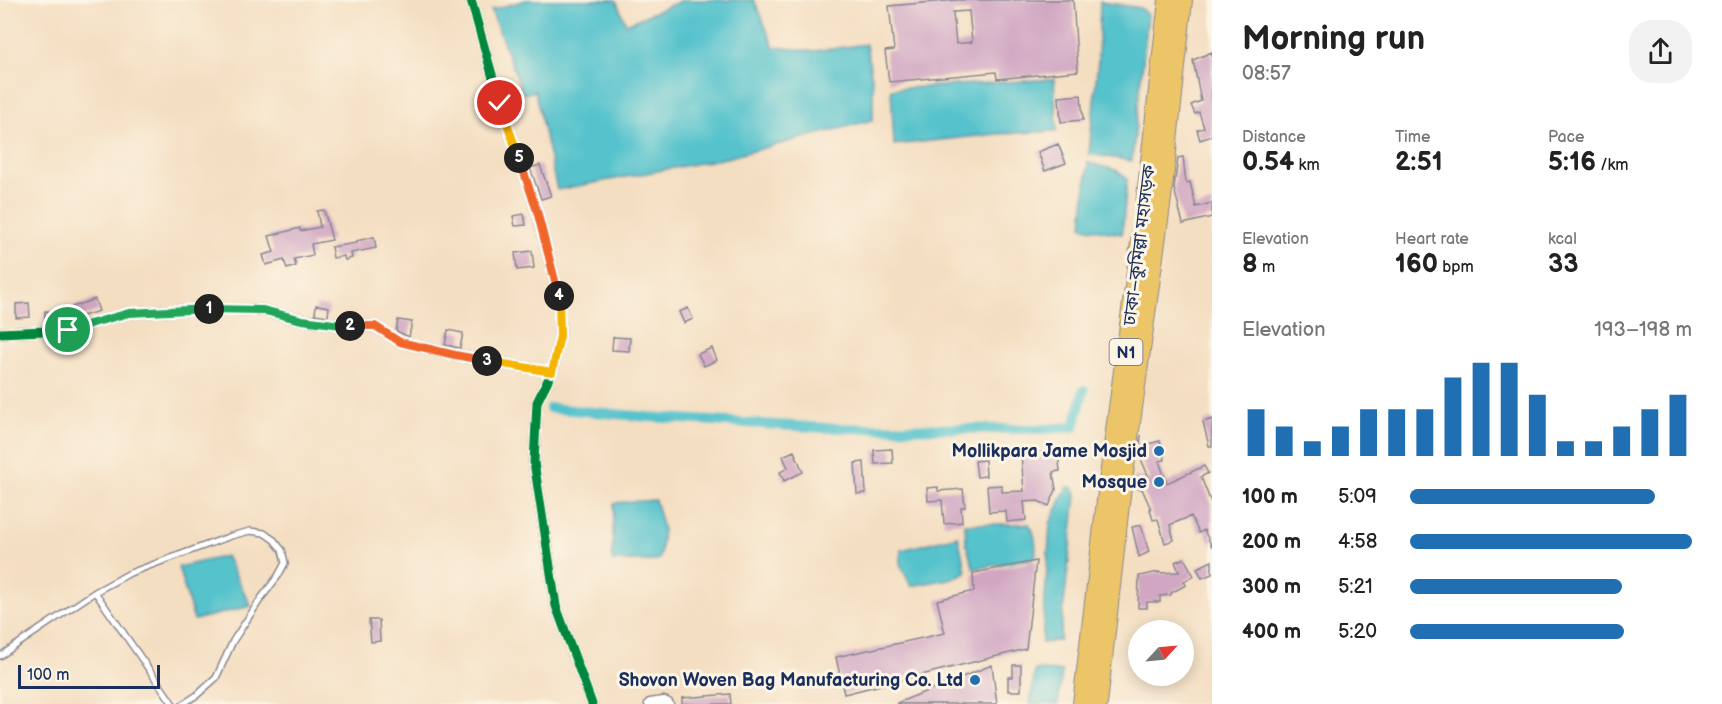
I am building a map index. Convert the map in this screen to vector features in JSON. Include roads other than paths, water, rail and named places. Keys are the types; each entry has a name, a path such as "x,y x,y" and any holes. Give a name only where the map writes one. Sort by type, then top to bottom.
{"highway":[{"name":"ঢাকা–কুমিল্লা মহাসড়ক","path":"1082,704 1108,483 1146,197 1168,0"},
{"name":"ঢাকা–কুমিল্লা মহাসড়ক","path":"1098,704 1121,495 1162,198 1183,0"}],"street":[{"path":"471,0 500,103 537,211 559,297 560,336 552,372 537,402 534,462 556,606 592,704"},
{"path":"0,333 68,330 129,313 197,309 262,310 302,320 348,326 375,326 400,342 455,355 552,372"},
{"path":"650,704 664,702 668,704"}],"lane":[{"path":"0,656 95,592 130,573 231,536 250,531 264,533 282,550 285,563 233,641 216,678 183,704"},
{"path":"95,592 173,704"}],"water":[{"path":"526,0 616,0 626,24 683,0 754,0 774,47 815,51 866,44 873,85 873,120 726,158 557,190 535,91 523,94 491,10"},
{"path":"1100,2 1141,8 1148,15 1132,161 1089,154 1098,60"},
{"path":"1054,79 1057,131 997,134 894,145 891,89"},
{"path":"1088,163 1116,170 1127,179 1122,234 1082,227"},
{"path":"1067,487 1073,487 1076,495 1060,640 1042,643 1050,524"},
{"path":"655,500 663,529 660,558 655,561 612,561 614,503"},
{"path":"965,524 1029,524 1035,540 1035,558 974,569 966,544"},
{"path":"958,536 966,572 954,578 911,586 900,564 901,550"},
{"path":"226,556 251,606 194,620 178,567"},
{"path":"1035,670 1062,671 1058,704 1030,704"}],"waterway":[{"path":"550,408 648,417 827,428 1043,429 1074,427 1084,390"}],"place":[{"name":"Mollikpara Jame Mosjid","path":"1159,451"},
{"name":"Mosque","path":"1159,482"},
{"name":"Shovon Woven Bag Manufacturing Co. Ltd","path":"975,680"}]}
